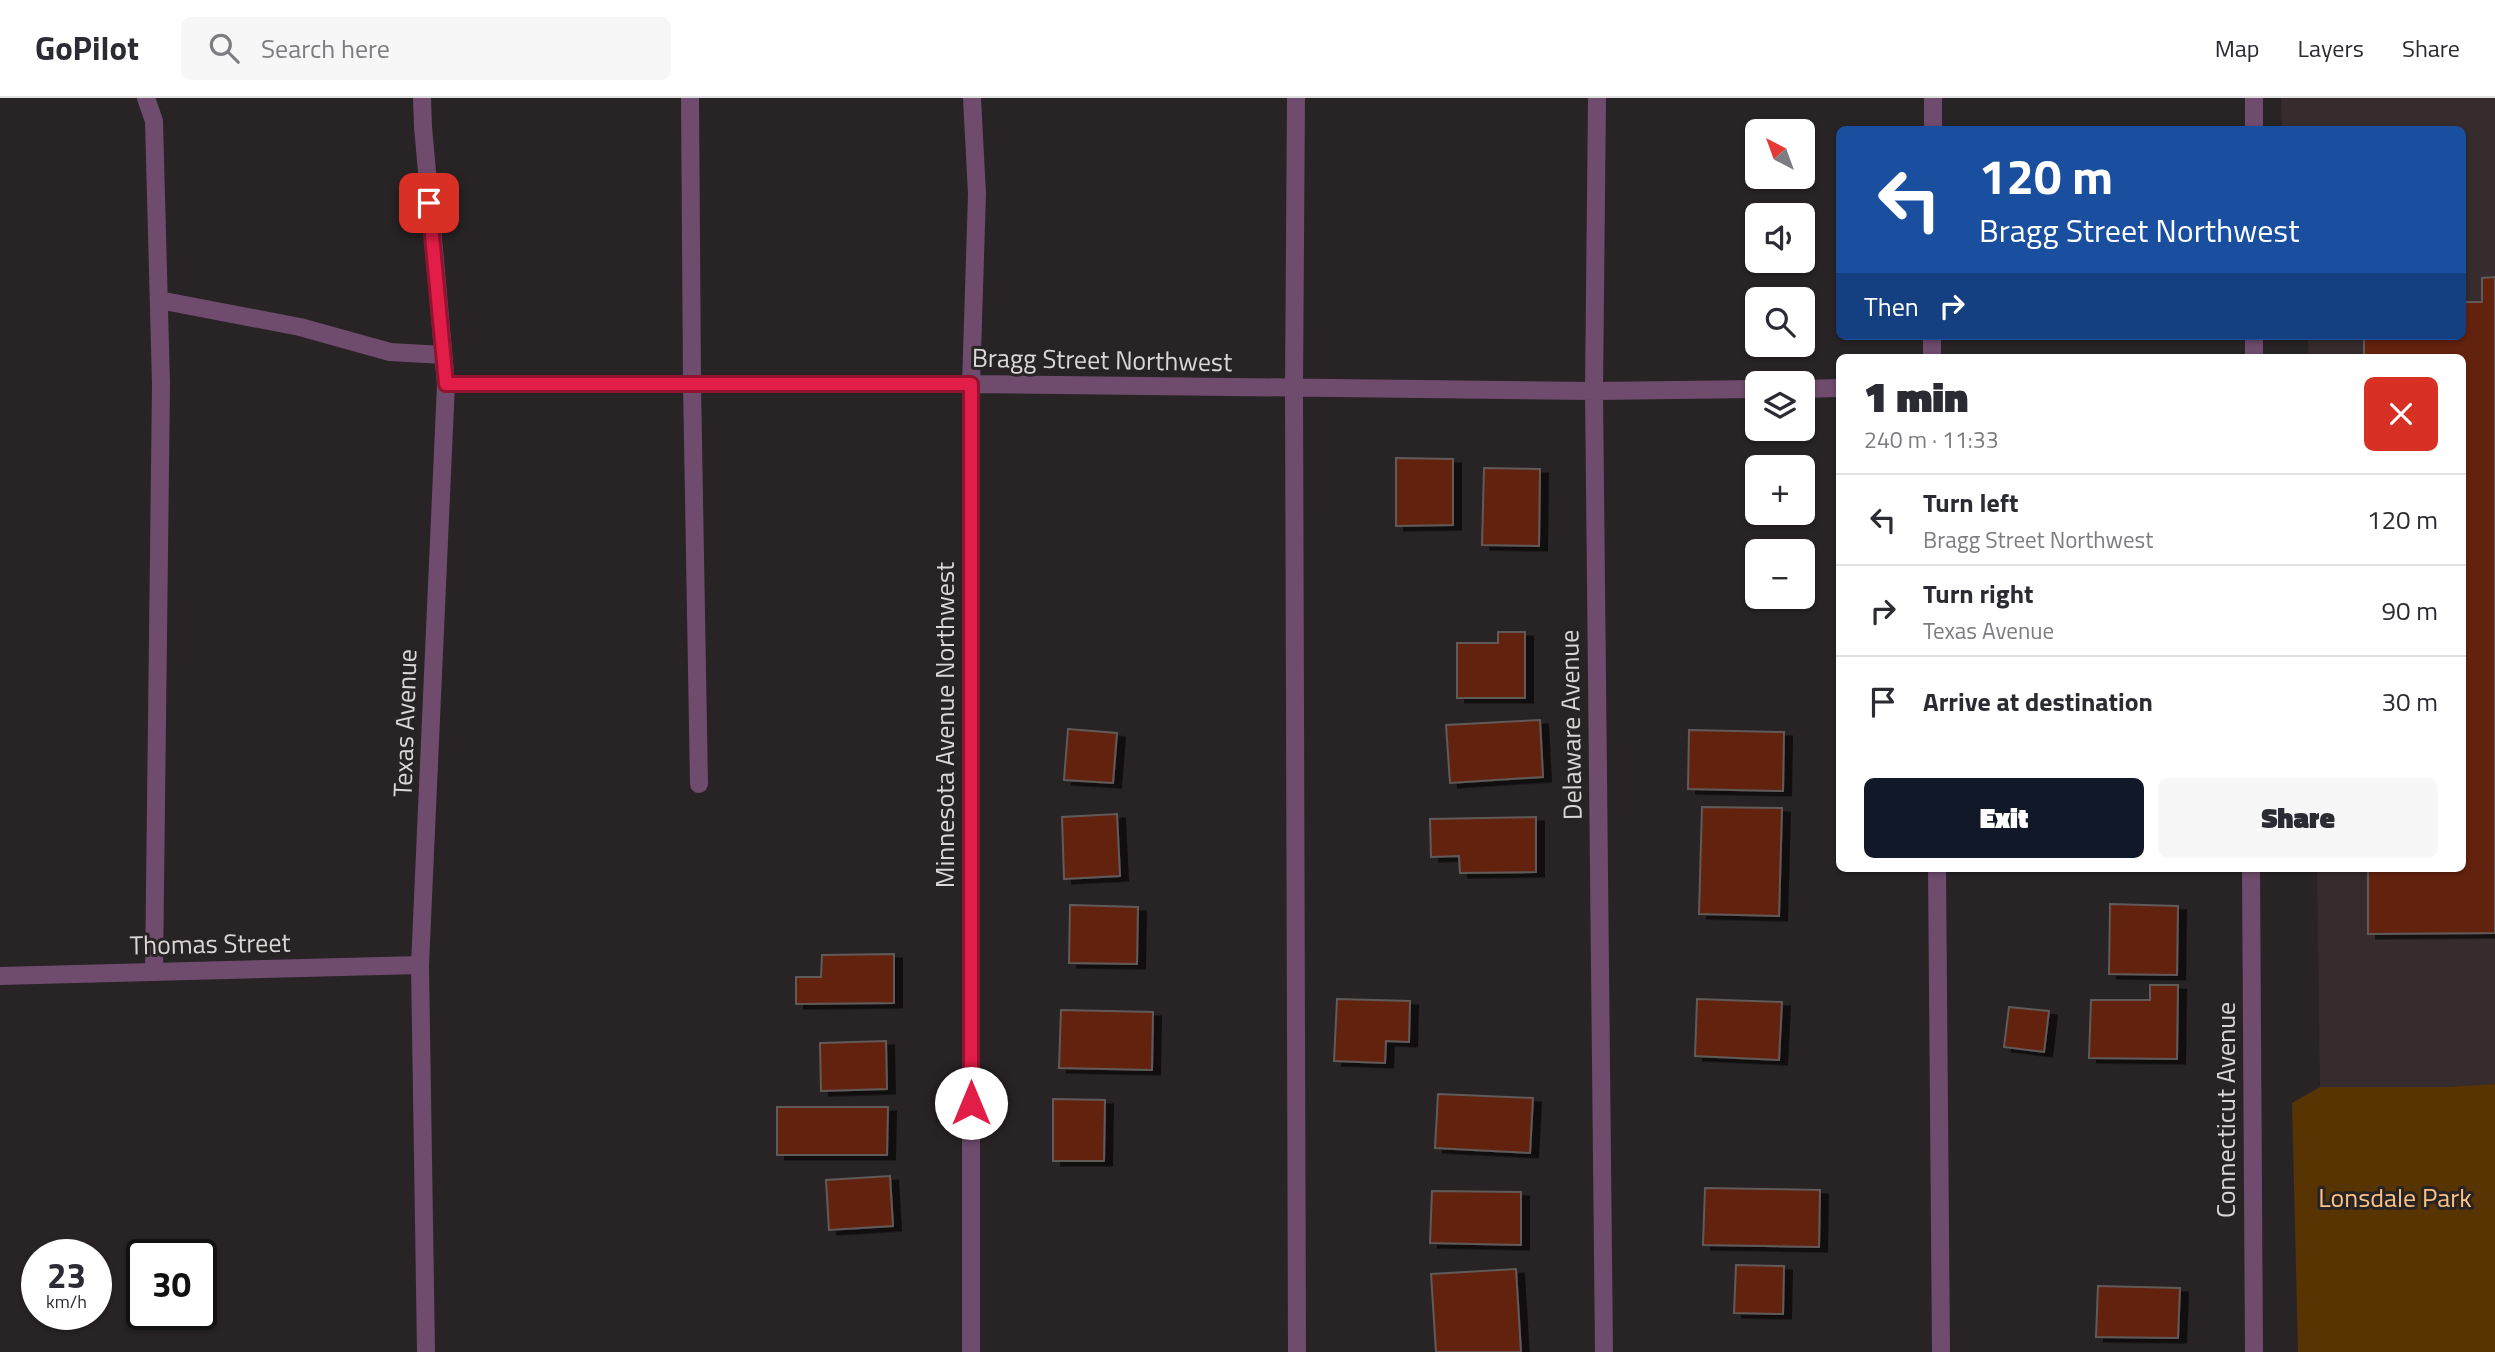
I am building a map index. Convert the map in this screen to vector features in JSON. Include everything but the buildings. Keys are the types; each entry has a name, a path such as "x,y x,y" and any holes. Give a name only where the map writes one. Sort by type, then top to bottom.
{"street":[{"path":"146,98 154,121 159,300 154,972"},
{"name":"Texas Avenue","path":"422,98 446,384 420,965 426,1352"},
{"path":"690,98 691,384 699,783"},
{"name":"Minnesota Avenue Northwest","path":"971,1352 971,384 977,194 972,98"},
{"path":"1296,98 1294,388 1297,1352"},
{"name":"Delaware Avenue","path":"1597,98 1594,391 1604,1352"},
{"path":"1933,98 1933,126"},
{"path":"2254,98 2254,126"},
{"path":"159,300 300,327 390,352 443,355"},
{"name":"Bragg Street Northwest","path":"446,384 971,384 1594,391 1745,389"},
{"path":"1815,389 1836,388"},
{"path":"1937,872 1941,1352"},
{"name":"Connecticut Avenue","path":"2251,872 2254,1352"},
{"name":"Thomas Street","path":"0,976 420,965"}],"shaded area":[{"path":"2281,98 2495,98 2495,1084 2447,1087 2320,1087 2317,872 2466,872 2466,354 2309,354 2307,340 2466,340 2466,126 2282,126"}],"green space":[{"name":"Lonsdale Park","path":"2495,1084 2495,1352 2298,1352 2292,1103 2320,1087 2447,1087"}],"route":[{"path":"429,203 446,384 971,384 971,1103"}]}
